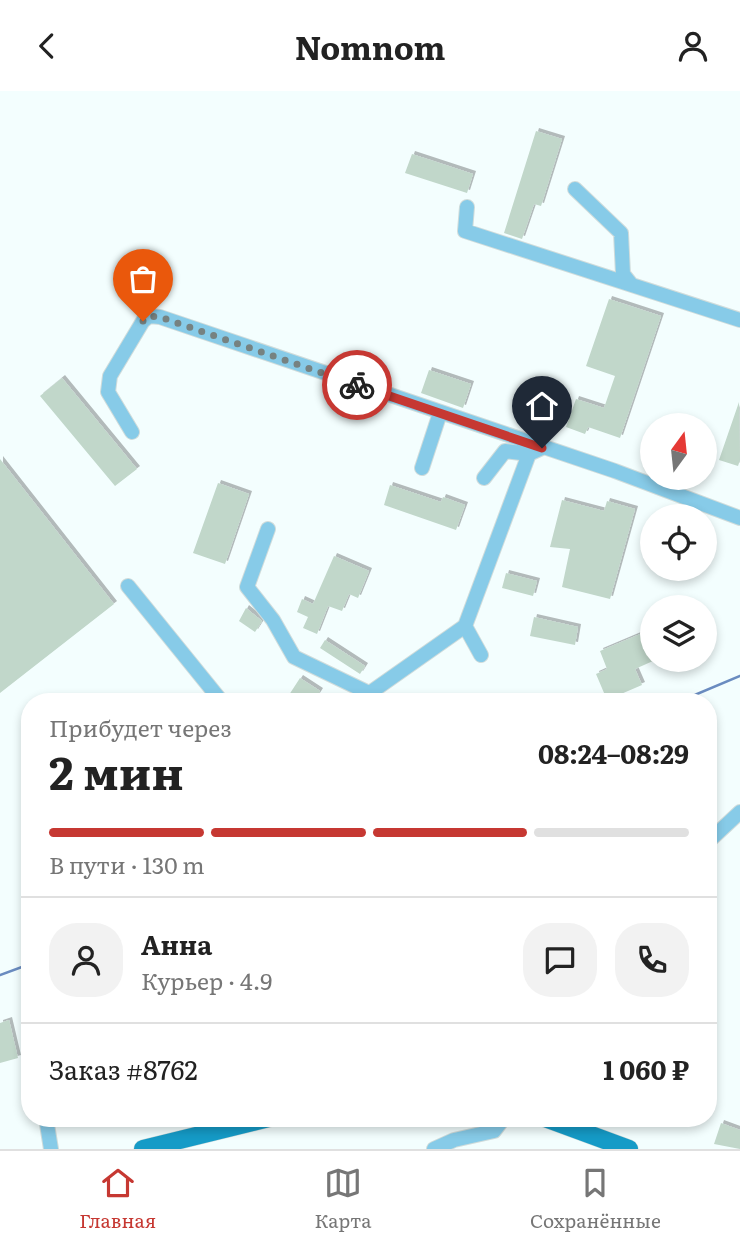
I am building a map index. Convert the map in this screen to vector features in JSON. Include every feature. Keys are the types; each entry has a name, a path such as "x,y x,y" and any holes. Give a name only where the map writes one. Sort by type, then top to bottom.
{"main road":[{"path":"144,1149 233,1127"},
{"path":"569,1127 629,1149"}],"street":[{"path":"575,189 621,233 622,274 631,284"},
{"path":"467,207 465,231 740,320"},
{"path":"132,432 108,392 110,376 127,344 149,316 160,317 440,413 535,451 740,518"},
{"path":"422,468 440,413"},
{"path":"484,478 505,451 535,451"},
{"path":"369,693 465,626 535,451"},
{"path":"268,529 247,587 273,620 294,657 356,693"},
{"path":"128,586 215,693"},
{"path":"465,626 481,655"},
{"path":"717,834 740,812"},
{"path":"47,1127 51,1149"},
{"path":"434,1149 454,1140 494,1131 497,1127"}],"building":[{"path":"536,131 562,139 541,206 534,204 522,239 504,233"},
{"path":"412,154 473,174 467,193 405,173"},
{"path":"609,299 661,316 620,438 588,427 585,434 566,427 576,399 604,408 615,376 586,366"},
{"path":"429,370 471,384 463,408 421,393"},
{"path":"62,378 137,469 115,486 40,396"},
{"path":"739,402 740,460 738,466 719,460"},
{"path":"0,459 114,604 0,693"},
{"path":"218,483 249,494 225,564 193,553"},
{"path":"390,485 441,502 443,497 465,505 456,530 384,505"},
{"path":"562,500 604,511 607,501 635,509 610,599 562,587 570,549 550,547"},
{"path":"334,556 369,571 358,598 349,594 342,611 328,606 317,634 303,628 308,617 297,612 302,599 313,604"},
{"path":"506,573 537,581 533,596 502,588"},
{"path":"246,608 262,621 255,632 239,621"},
{"path":"534,617 578,627 575,645 530,636"},
{"path":"640,634 640,667 635,669 642,685 623,693 604,693 596,674 607,669 600,651"},
{"path":"325,640 365,666 360,674 320,648"},
{"path":"300,678 320,691 319,693 290,693"},
{"path":"9,1020 18,1058 0,1063 0,1023"},
{"path":"721,1123 740,1130 740,1149 714,1144"}],"waterway":[{"path":"699,693 740,676"},
{"path":"0,975 21,967"}],"way so far":[{"path":"143,321 149,316 160,317 357,385"}],"route":[{"path":"357,385 542,448"}]}
